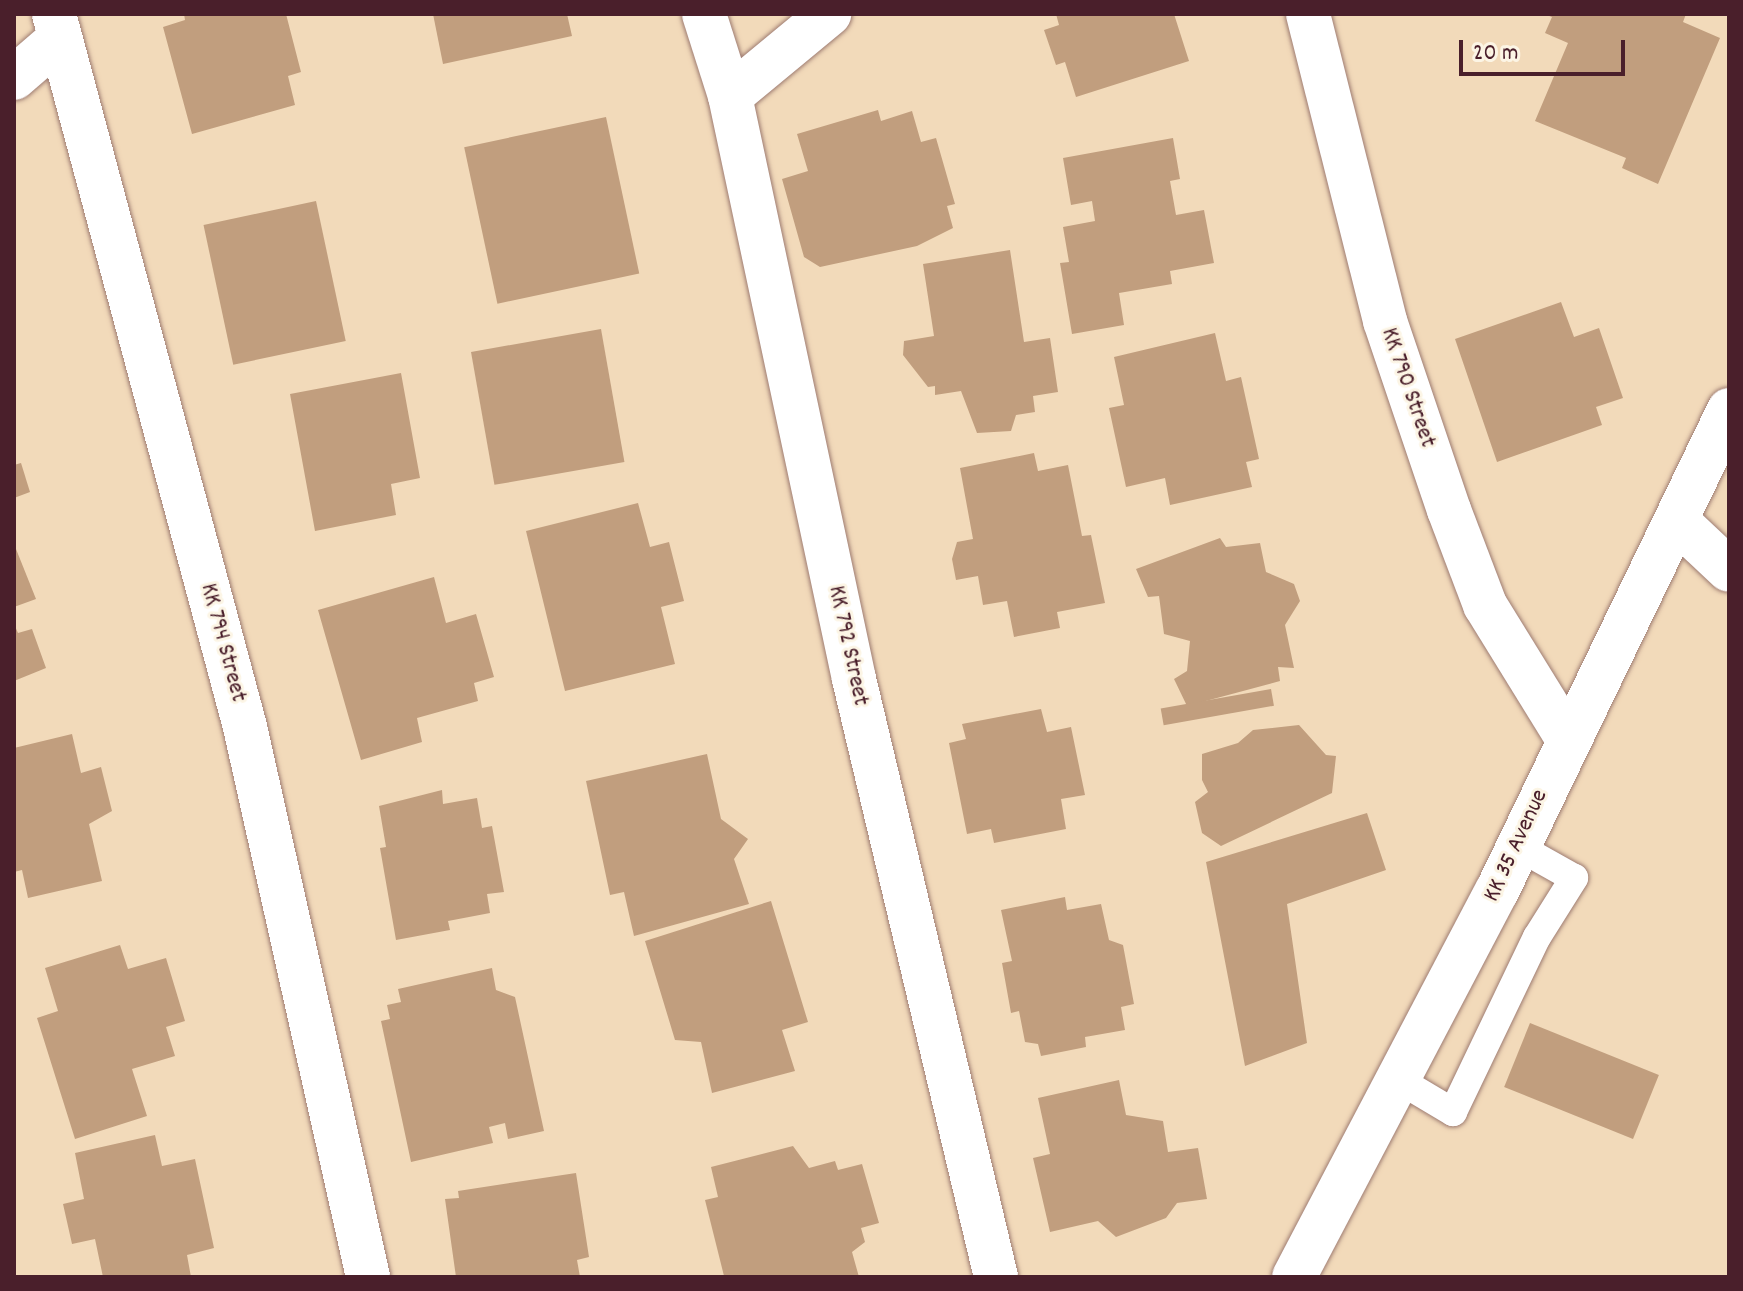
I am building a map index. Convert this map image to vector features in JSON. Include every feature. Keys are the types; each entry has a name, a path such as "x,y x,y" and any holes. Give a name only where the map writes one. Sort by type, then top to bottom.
{"street":[{"name":"KK 792 Street","path":"704,14 730,96 854,679 996,1277"},
{"path":"730,96 829,14"},
{"name":"KK 790 Street","path":"1308,14 1385,321 1449,510 1485,605 1567,738"},
{"path":"14,78 56,26"},
{"name":"KK 794 Street","path":"56,26 245,727 368,1277"},
{"name":"KK 35 Avenue","path":"1294,1277 1399,1080 1517,846 1729,410"},
{"path":"1677,521 1729,570"}],"lane":[{"path":"1399,1080 1453,1112 1537,937 1574,878 1517,846"}],"building":[{"path":"184,14 286,14 301,72 288,76 295,105 192,134 163,27 185,20"},
{"path":"433,14 567,14 572,36 443,64"},
{"path":"1056,14 1174,14 1189,61 1076,97 1065,62 1056,65 1044,30 1059,25"},
{"path":"1544,14 1686,14 1683,22 1720,38 1658,184 1622,168 1626,158 1535,121 1568,43 1545,33 1552,17"},
{"path":"878,110 881,121 912,111 921,142 936,138 955,204 947,206 953,228 917,246 820,267 804,257 782,179 808,171 797,134"},
{"path":"606,117 639,274 497,304 464,147"},
{"path":"1173,138 1180,179 1170,181 1176,215 1204,210 1214,263 1170,271 1172,284 1119,293 1124,325 1072,334 1060,263 1069,262 1063,227 1095,221 1092,201 1071,205 1063,158"},
{"path":"316,201 346,341 233,365 204,225"},
{"path":"1010,250 1024,342 1050,338 1058,392 1033,396 1035,412 1016,415 1011,431 977,433 961,391 935,395 935,386 928,387 903,355 904,341 934,336 923,264"},
{"path":"1561,302 1574,337 1599,328 1623,398 1596,407 1602,425 1497,462 1455,339"},
{"path":"601,329 624,462 494,485 471,352"},
{"path":"1215,333 1226,381 1241,377 1259,459 1246,462 1252,487 1170,505 1165,478 1126,487 1109,408 1124,405 1114,357"},
{"path":"401,373 420,478 391,484 396,515 315,531 290,394"},
{"path":"1034,453 1038,471 1068,465 1082,536 1091,535 1105,603 1057,612 1060,628 1014,637 1007,601 983,605 978,576 956,580 952,559 957,542 973,539 960,468"},
{"path":"21,463 30,492 14,498 14,465"},
{"path":"638,503 650,547 669,542 684,601 661,607 675,664 565,691 526,531"},
{"path":"1220,538 1226,547 1260,543 1266,572 1294,584 1300,601 1285,625 1294,668 1278,667 1280,681 1187,706 1174,679 1187,671 1190,641 1164,634 1159,596 1148,597 1136,569"},
{"path":"14,544 36,599 14,607"},
{"path":"434,577 446,623 476,614 494,677 474,683 478,701 417,718 422,742 361,760 318,610"},
{"path":"14,624 18,633 32,629 46,668 14,681"},
{"path":"1271,689 1274,706 1164,725 1161,708"},
{"path":"1041,709 1047,732 1071,727 1085,795 1061,799 1066,829 994,843 991,829 967,834 949,743 966,739 962,724"},
{"path":"1299,725 1326,755 1336,756 1332,793 1221,846 1202,833 1195,802 1208,792 1202,780 1202,754 1238,743 1253,730"},
{"path":"72,734 81,773 101,767 112,811 89,824 102,881 28,898 22,870 14,872 14,748"},
{"path":"707,754 721,819 748,839 734,859 749,904 634,936 624,892 610,895 586,781"},
{"path":"442,790 443,804 477,798 482,828 492,826 504,892 487,894 490,913 448,921 450,930 396,940 380,848 386,847 379,806"},
{"path":"1367,813 1386,870 1287,904 1307,1043 1245,1066 1206,862"},
{"path":"1065,897 1067,910 1101,904 1109,940 1123,945 1134,1004 1121,1007 1125,1030 1085,1037 1086,1047 1041,1056 1038,1044 1025,1042 1019,1011 1011,1013 1002,963 1012,961 1001,910"},
{"path":"771,901 808,1022 782,1030 795,1071 712,1093 701,1042 675,1040 645,941"},
{"path":"120,945 128,969 166,958 185,1021 166,1027 175,1056 132,1069 147,1116 75,1139 37,1018 58,1011 45,968"},
{"path":"492,968 496,990 515,997 544,1131 508,1139 505,1123 489,1127 493,1143 411,1162 381,1021 390,1019 387,1005 401,1002 398,989"},
{"path":"1530,1023 1659,1075 1633,1139 1504,1087"},
{"path":"1119,1080 1126,1115 1163,1121 1168,1152 1198,1148 1207,1199 1177,1203 1166,1218 1116,1237 1098,1221 1050,1232 1033,1158 1050,1154 1038,1098"},
{"path":"155,1135 162,1166 195,1159 214,1248 187,1255 191,1277 103,1277 95,1239 72,1244 63,1204 84,1199 75,1153"},
{"path":"793,1146 809,1168 835,1161 838,1170 862,1164 879,1223 861,1228 865,1242 852,1252 859,1277 724,1276 705,1200 718,1197 711,1167"},
{"path":"576,1173 589,1257 577,1260 580,1277 456,1277 445,1199 459,1198 458,1191"}]}
